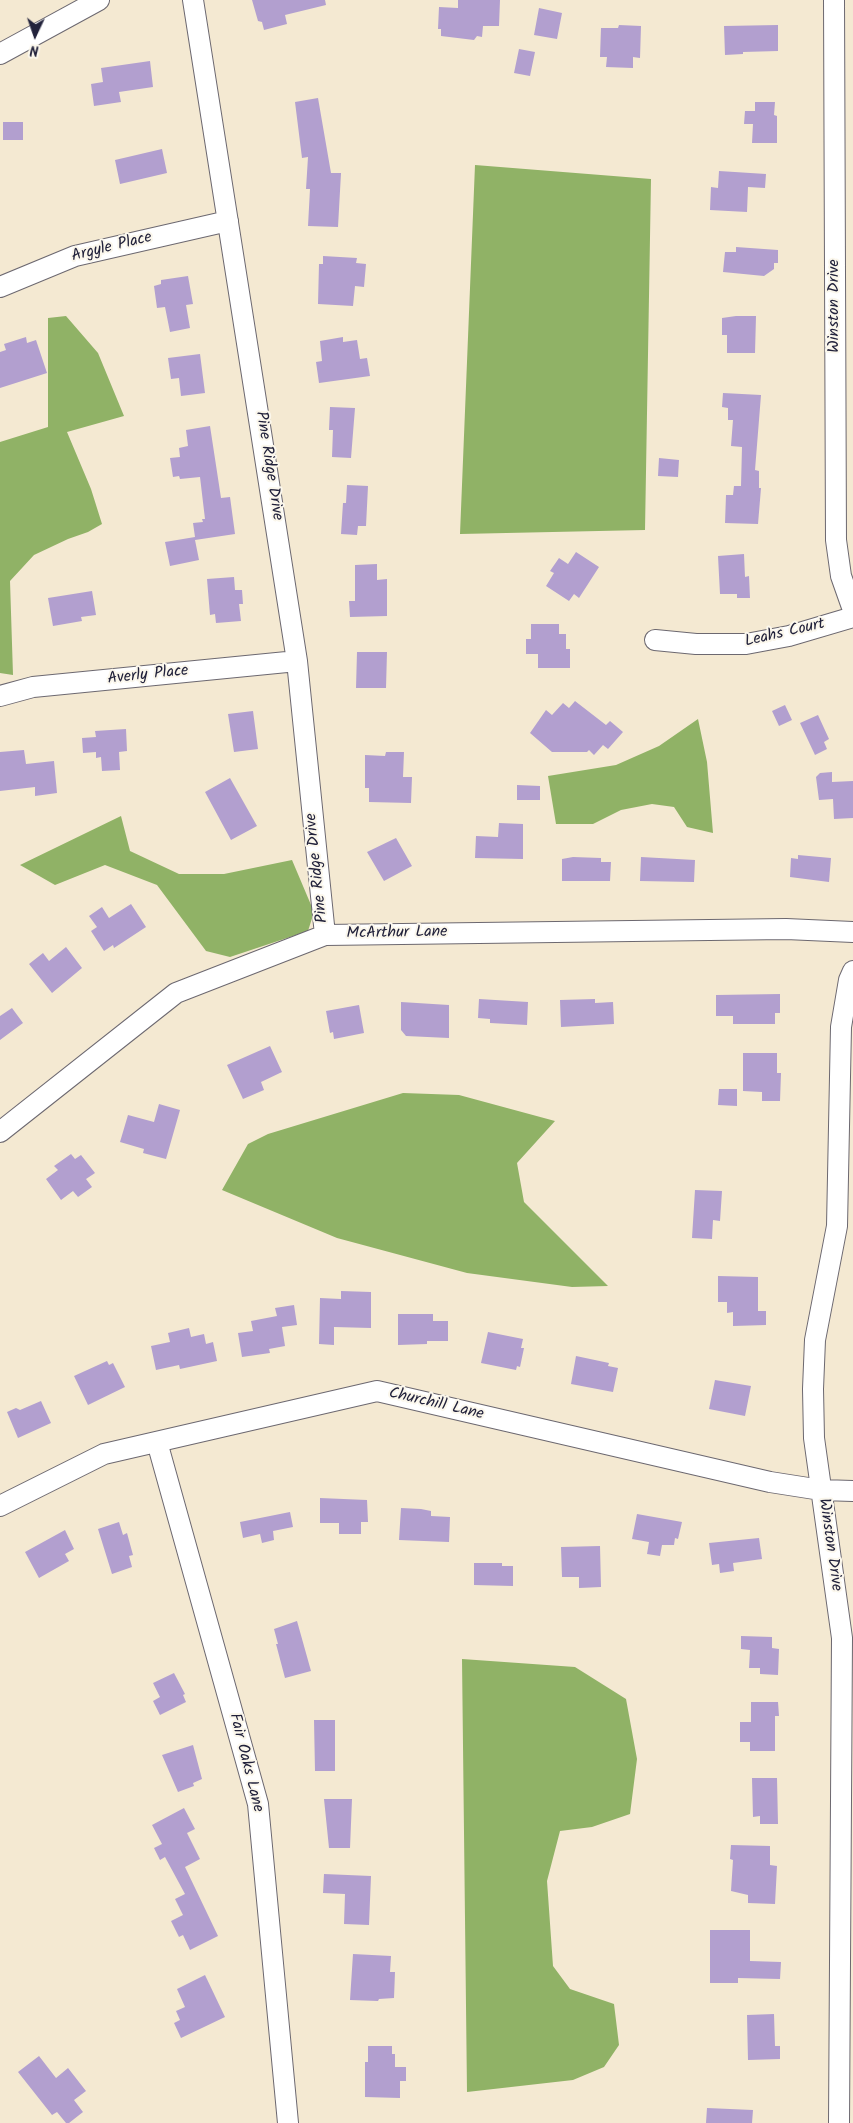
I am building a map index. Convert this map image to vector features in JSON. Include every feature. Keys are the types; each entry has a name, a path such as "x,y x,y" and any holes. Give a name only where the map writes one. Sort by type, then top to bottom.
{"street":[{"path":"0,54 99,0"},
{"name":"Pine Ridge Drive","path":"193,0 298,661 325,935"},
{"name":"Winston Drive","path":"834,0 836,540 841,576 853,610"},
{"name":"Argyle Place","path":"0,287 75,256 228,221"},
{"name":"Leahs Court","path":"655,640 696,644 746,644 790,636 853,617"},
{"name":"Averly Place","path":"0,696 33,687 298,661"},
{"name":"McArthur Lane","path":"0,1132 176,993 325,935 786,929 853,932"},
{"name":"Winston Drive","path":"839,2123 847,2046 842,1638 814,1438 815,1340 837,1226 841,1028 849,980 853,971"},
{"name":"Churchill Lane","path":"0,1506 104,1454 377,1391 702,1467 821,1490 853,1491"},
{"name":"Fair Oaks Lane","path":"157,1442 258,1804 288,2123"}],"green space":[{"path":"475,165 651,179 645,530 460,534"},
{"path":"66,316 98,353 124,416 67,432 91,489 102,524 34,555 10,581 13,675 0,673 0,442 48,427 48,318"},
{"path":"698,719 707,762 713,833 687,827 674,807 652,804 621,810 593,824 556,824 548,776 616,765 659,746"},
{"path":"121,816 130,851 179,874 224,874 292,860 314,912 308,931 230,957 206,951 157,885 105,865 55,885 20,865"},
{"path":"403,1093 459,1095 555,1121 517,1163 524,1202 608,1286 572,1287 467,1273 337,1238 222,1190 248,1144 268,1134"},
{"path":"462,1659 575,1667 626,1699 637,1759 630,1814 592,1827 560,1831 547,1881 553,1966 570,1989 614,2004 619,2045 604,2067 573,2080 467,2092"}],"building":[{"path":"252,0 325,0 326,5 285,15 287,24 264,30 262,22 258,21"},
{"path":"458,0 500,0 499,26 483,26 482,37 477,36 474,40 441,36 441,29 438,29 439,7 458,8"},
{"path":"539,8 562,13 557,39 534,35"},
{"path":"619,25 641,26 640,58 633,57 633,68 606,67 607,57 600,57 601,28 618,28"},
{"path":"778,25 778,51 743,52 743,54 725,55 724,26"},
{"path":"519,49 535,52 530,76 514,73"},
{"path":"150,61 153,87 119,92 121,102 94,106 91,84 103,82 101,68"},
{"path":"318,98 331,173 341,173 338,227 308,226 310,189 306,189 308,157 302,158 295,102"},
{"path":"755,102 775,102 774,115 777,116 777,143 752,143 753,124 744,124 745,111 755,111"},
{"path":"3,122 23,122 23,140 3,140"},
{"path":"162,149 167,173 120,184 115,160"},
{"path":"719,171 766,174 765,188 748,187 747,212 710,210 711,187 718,188"},
{"path":"736,247 778,250 778,263 774,263 774,269 764,276 723,272 725,252 736,252"},
{"path":"323,256 357,258 356,263 366,264 364,287 355,286 353,306 318,304 319,264 323,264"},
{"path":"188,276 193,304 186,305 190,328 170,332 165,307 157,308 154,286 161,284 161,280"},
{"path":"756,316 755,353 727,353 727,335 722,335 722,318"},
{"path":"26,337 27,343 36,340 47,373 0,388 0,352 6,350 4,344"},
{"path":"343,337 343,342 357,340 360,359 367,358 370,376 319,383 316,362 322,361 320,341"},
{"path":"200,354 205,393 181,396 179,378 171,379 168,358"},
{"path":"723,393 761,395 755,470 759,471 759,488 761,488 758,524 725,523 726,495 733,495 734,486 741,486 742,447 731,446 733,420 728,420 728,408 722,407"},
{"path":"330,407 355,408 351,458 332,457 333,430 329,430"},
{"path":"210,426 221,498 230,497 235,534 195,540 199,560 170,566 165,542 195,537 193,523 203,522 202,519 205,519 200,477 180,479 179,476 173,477 170,458 180,457 179,448 188,446 186,430"},
{"path":"659,458 679,460 678,477 658,476"},
{"path":"347,485 368,486 366,526 358,526 357,535 341,534 343,503 346,503"},
{"path":"576,552 599,567 579,598 574,594 569,601 546,586 554,573 550,571 559,558 568,564"},
{"path":"744,554 745,577 749,576 750,598 737,598 737,594 720,594 718,556"},
{"path":"377,564 377,580 387,579 387,616 350,617 349,601 355,601 355,565"},
{"path":"234,577 235,590 242,590 243,604 239,604 241,621 216,623 215,614 210,615 207,579"},
{"path":"92,591 96,615 81,617 82,621 53,626 48,598"},
{"path":"531,624 559,624 559,634 566,634 566,649 570,649 570,668 538,668 538,654 526,654 526,639 531,639"},
{"path":"357,652 387,652 386,688 356,688"},
{"path":"575,701 606,725 610,721 623,732 608,749 603,745 594,755 589,750 587,752 552,752 530,733 546,710 552,715 563,703 569,708"},
{"path":"785,705 792,720 779,726 772,711"},
{"path":"253,711 258,749 234,752 228,714"},
{"path":"818,715 829,739 824,742 827,749 815,755 800,723"},
{"path":"126,729 127,751 119,752 120,770 102,771 101,757 96,758 96,752 83,753 82,738 96,737 95,731"},
{"path":"24,750 26,764 54,761 57,793 35,796 35,787 0,791 0,752"},
{"path":"386,752 404,752 403,777 412,777 411,803 369,802 369,788 365,788 365,755 385,756"},
{"path":"832,772 832,782 853,781 853,818 834,819 833,799 819,800 816,777 820,773"},
{"path":"230,778 257,826 231,840 205,792"},
{"path":"517,785 540,786 540,800 517,800"},
{"path":"499,823 523,824 523,859 475,858 476,836 498,837"},
{"path":"396,838 412,866 384,881 367,852"},
{"path":"798,855 831,858 829,882 790,877 791,858 798,859"},
{"path":"573,857 601,858 601,862 611,862 610,881 562,881 562,859"},
{"path":"641,857 695,860 694,882 640,881"},
{"path":"131,904 146,927 114,948 113,945 104,951 91,931 97,927 89,916 102,907 109,918"},
{"path":"66,947 82,968 52,993 29,964 43,953 49,961"},
{"path":"780,994 780,1013 775,1013 775,1024 733,1024 733,1016 716,1016 716,995"},
{"path":"479,999 528,1002 527,1025 490,1023 490,1019 478,1018"},
{"path":"595,999 595,1003 613,1002 614,1024 561,1027 560,1000"},
{"path":"401,1002 449,1005 449,1038 406,1036 401,1030"},
{"path":"359,1005 364,1033 334,1039 333,1032 330,1033 326,1011"},
{"path":"12,1008 23,1023 0,1040 0,1016"},
{"path":"270,1046 282,1072 261,1082 264,1090 243,1099 227,1065"},
{"path":"743,1053 777,1053 777,1073 781,1073 780,1101 762,1101 762,1092 743,1091"},
{"path":"719,1089 737,1089 737,1106 718,1105"},
{"path":"159,1104 180,1110 166,1159 143,1153 144,1149 120,1142 128,1115 154,1122"},
{"path":"71,1154 75,1159 81,1155 95,1173 86,1179 92,1187 78,1197 73,1191 61,1200 46,1179 58,1170 54,1166"},
{"path":"695,1190 722,1191 720,1221 713,1220 712,1239 692,1238"},
{"path":"718,1276 758,1277 758,1311 766,1311 766,1325 733,1326 733,1312 727,1313 727,1302 718,1302"},
{"path":"341,1291 371,1292 371,1328 334,1327 334,1345 319,1344 320,1298 341,1299"},
{"path":"294,1305 297,1325 282,1327 285,1346 269,1349 270,1353 242,1357 238,1333 253,1331 251,1321 277,1316 275,1308"},
{"path":"398,1314 433,1314 433,1321 448,1321 448,1341 427,1341 427,1344 398,1345"},
{"path":"189,1328 191,1337 204,1334 206,1344 213,1342 217,1361 180,1369 179,1365 156,1370 151,1346 170,1342 168,1333"},
{"path":"488,1332 523,1339 521,1348 524,1348 520,1367 517,1366 516,1370 481,1363"},
{"path":"576,1356 609,1363 608,1366 618,1368 613,1392 571,1384"},
{"path":"107,1361 109,1365 113,1363 125,1387 88,1405 74,1376"},
{"path":"715,1380 751,1386 745,1416 709,1409"},
{"path":"41,1401 51,1423 18,1438 7,1412 16,1408 20,1410"},
{"path":"320,1498 367,1500 368,1522 361,1522 361,1534 339,1534 339,1523 320,1523"},
{"path":"401,1508 421,1509 431,1511 431,1516 450,1517 449,1542 399,1540"},
{"path":"290,1512 293,1527 273,1531 274,1540 262,1543 260,1534 243,1538 240,1522"},
{"path":"637,1514 682,1522 678,1539 675,1538 674,1545 662,1545 660,1556 647,1554 649,1542 632,1539"},
{"path":"119,1522 123,1535 127,1533 133,1555 129,1556 132,1567 112,1574 98,1529"},
{"path":"65,1530 74,1549 65,1554 69,1561 39,1578 25,1552"},
{"path":"759,1538 762,1559 733,1563 734,1571 720,1573 719,1564 712,1565 709,1543"},
{"path":"600,1546 601,1587 579,1588 579,1577 562,1577 561,1547"},
{"path":"474,1563 502,1563 502,1566 513,1566 513,1586 474,1585"},
{"path":"297,1621 311,1671 285,1678 274,1629"},
{"path":"741,1636 772,1637 772,1648 779,1649 778,1675 760,1674 760,1668 749,1668 750,1650 741,1649"},
{"path":"174,1673 185,1694 183,1695 186,1702 160,1715 153,1701 160,1697 153,1683"},
{"path":"751,1702 778,1702 779,1716 775,1716 775,1751 750,1751 750,1742 740,1742 740,1722 751,1722"},
{"path":"314,1720 335,1720 335,1771 315,1771"},
{"path":"193,1745 202,1779 193,1783 194,1786 178,1792 162,1755"},
{"path":"752,1778 777,1778 778,1824 760,1824 760,1816 753,1817"},
{"path":"324,1799 352,1799 350,1848 329,1848"},
{"path":"184,1808 195,1829 187,1833 200,1859 185,1867 218,1936 190,1950 183,1935 179,1937 171,1921 183,1915 175,1899 185,1894 165,1857 160,1860 154,1848 162,1844 152,1825"},
{"path":"731,1845 770,1846 770,1865 777,1866 775,1904 748,1903 748,1895 731,1891 733,1860 730,1859"},
{"path":"324,1874 371,1876 369,1925 344,1924 345,1894 323,1893"},
{"path":"710,1930 750,1930 750,1961 781,1962 780,1979 738,1978 738,1983 710,1983"},
{"path":"353,1954 391,1956 390,1972 395,1972 394,1998 379,1999 378,2001 350,2000"},
{"path":"205,1975 225,2017 181,2038 174,2023 180,2020 176,2011 185,2007 177,1989"},
{"path":"774,2014 775,2046 780,2046 780,2059 748,2060 747,2015"},
{"path":"368,2046 392,2046 392,2054 395,2054 395,2067 406,2067 406,2081 400,2081 400,2098 365,2097 365,2062 368,2062"},
{"path":"39,2056 56,2078 68,2068 86,2091 74,2100 83,2112 69,2123 66,2123 57,2112 52,2115 18,2072"},
{"path":"707,2108 753,2110 752,2123 706,2123"}]}
